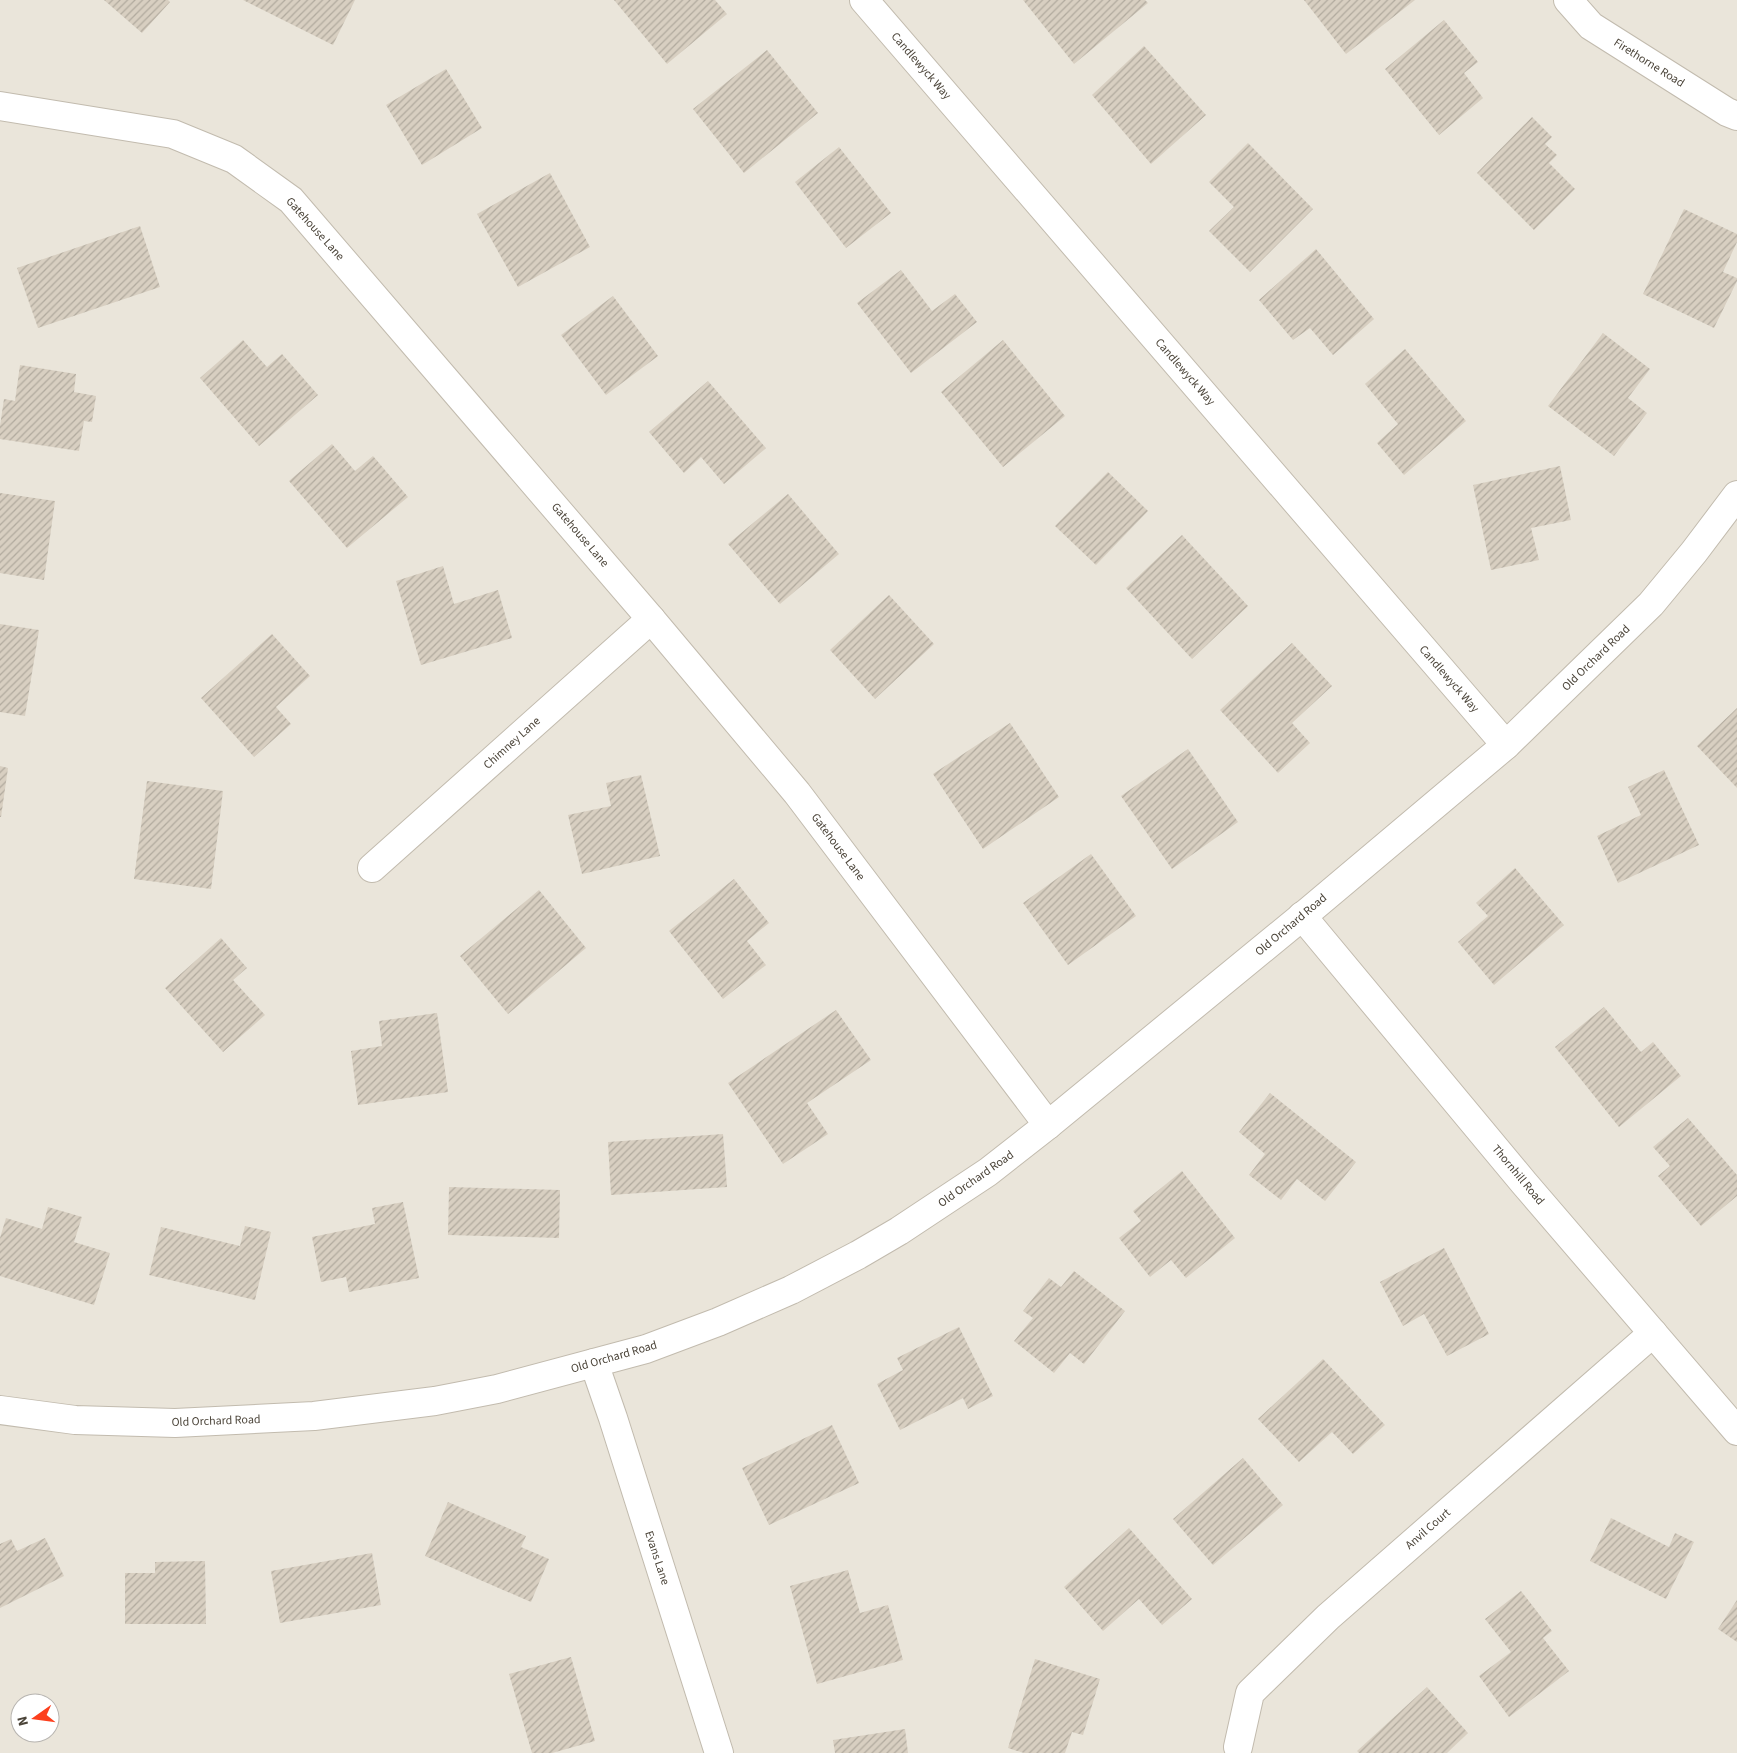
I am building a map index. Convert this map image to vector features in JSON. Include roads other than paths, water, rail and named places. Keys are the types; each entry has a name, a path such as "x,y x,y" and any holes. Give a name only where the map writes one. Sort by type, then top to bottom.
{"street":[{"name":"Candlewyck Way","path":"864,0 1506,745"},
{"name":"Firethorne Road","path":"1568,0 1591,26 1727,112 1737,116"},
{"name":"Gatehouse Lane","path":"0,106 172,134 234,159 291,200 651,619 797,793 1048,1125"},
{"name":"Old Orchard Road","path":"0,1410 75,1420 176,1423 314,1416 435,1401 497,1389 646,1349 718,1322 791,1290 858,1255 899,1231 988,1172 1048,1125 1506,745 1651,604 1694,552 1737,495"},
{"name":"Chimney Lane","path":"372,868 651,619"},
{"name":"Thornhill Road","path":"1302,916 1524,1182 1737,1431"},
{"name":"Anvil Court","path":"1238,1747 1250,1693 1328,1617 1653,1333"},
{"name":"Evans Lane","path":"594,1364 613,1418 719,1753"}]}
